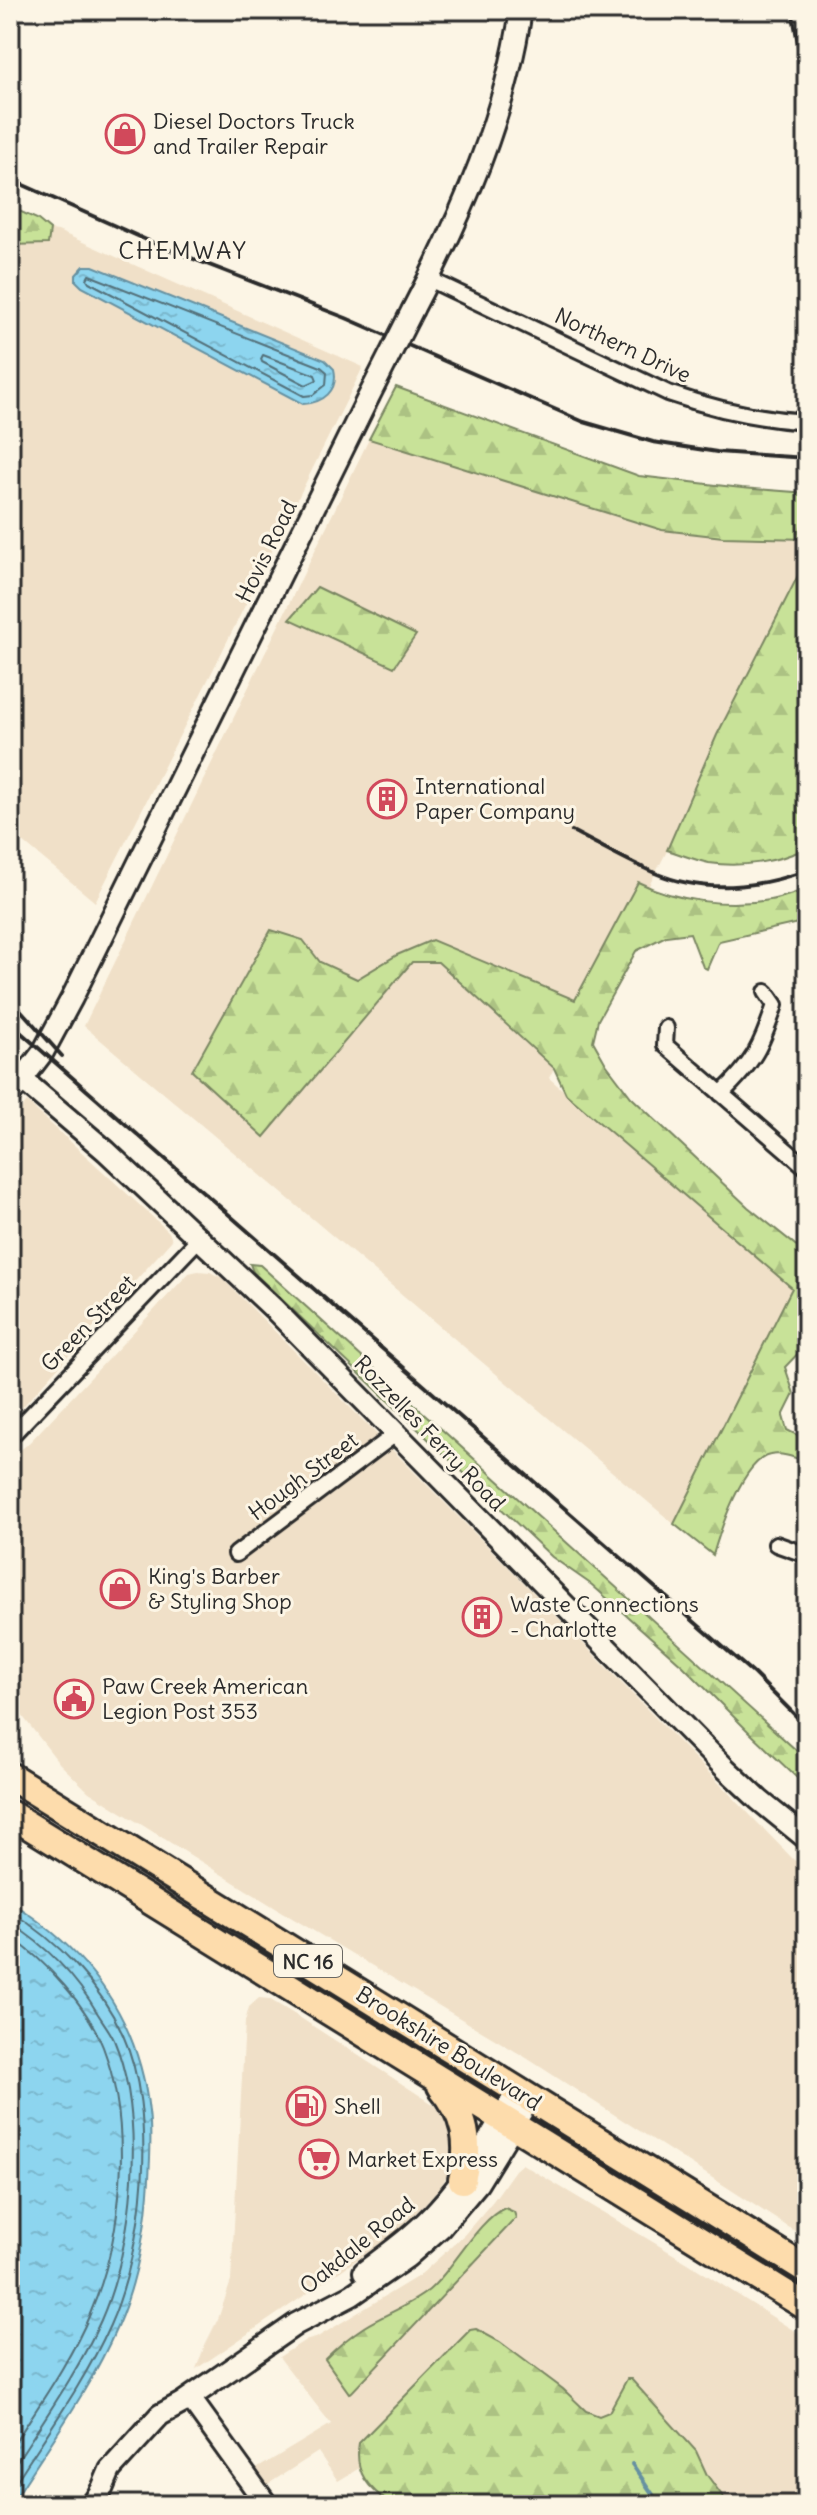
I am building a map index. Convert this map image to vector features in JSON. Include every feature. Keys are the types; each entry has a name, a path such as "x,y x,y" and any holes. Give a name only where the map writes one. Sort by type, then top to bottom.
{"highway":[{"name":"Brookshire Boulevard","path":"10,1776 807,2270"},
{"name":"Brookshire Boulevard","path":"10,1814 807,2307"},
{"path":"431,2075 454,2102 463,2121 467,2153 462,2180"}],"street":[{"name":"Hovis Road","path":"14,1081 49,1042 72,998 429,279 498,114 511,68 521,10"},
{"name":"Northern Drive","path":"429,279 668,393 742,415 807,422"},
{"path":"721,1094 747,1069 763,1041 775,1005 766,992"},
{"path":"666,1028 665,1045 807,1168"},
{"name":"Rozzelles Ferry Road","path":"14,1081 106,1151 273,1308 726,1769 807,1839"},
{"name":"Green Street","path":"10,1437 198,1240"},
{"name":"Hough Street","path":"236,1554 397,1433"},
{"path":"776,1544 807,1555"},
{"name":"Oakdale Road","path":"97,2497 186,2401 307,2318 352,2295 434,2234 478,2183 524,2094"},
{"name":"Oakdale Road","path":"307,2318 326,2297 409,2237 439,2208 507,2122"},
{"path":"186,2401 267,2505"}],"shaded area":[{"path":"10,224 58,231 363,367 95,902 10,831"},
{"path":"369,439 662,530 723,537 807,539 807,558 717,735 807,848 782,859 743,864 709,863 667,851 549,1078 792,1288 674,1524 84,1026"},
{"path":"27,1102 169,1232 172,1240 10,1421 10,1123"},
{"path":"198,1271 222,1278 794,1860 807,1868 807,2239 525,2057 89,1792 60,1764 10,1698 10,1458 28,1444 189,1273"},
{"path":"259,1998 269,1999 299,2017 436,2106 452,2131 454,2156 451,2169 441,2186 392,2236 196,2369 231,2281 245,2022 249,2007"},
{"path":"522,2164 688,2263 807,2339 807,2505 729,2505 688,2451 516,2505 381,2455 338,2481 318,2452 265,2486 253,2471 331,2424 279,2357 420,2275 464,2235"}],"green space":[{"path":"10,207 37,219 50,230 48,244 10,245"},
{"path":"396,387 639,476 807,493 807,539 723,537 662,530 369,439"},
{"path":"807,558 807,848 772,860 734,865 709,863 667,850 717,735"},
{"path":"317,587 416,635 394,667 290,619"},
{"path":"638,882 669,894 720,903 770,900 807,889 807,921 719,941 707,969 703,967 690,933 666,936 636,951 598,1020 593,1041 631,1097 748,1207 799,1248 807,1266 807,1344 785,1367 794,1394 783,1416 787,1430 807,1440 807,1462 779,1454 760,1460 734,1498 713,1555 674,1524 792,1288 566,1094 554,1068 438,962 412,962 264,1137 192,1071 271,930 303,940 320,962 357,979 397,955 432,940 575,1000"},
{"path":"250,1264 260,1265 807,1760 807,1784 796,1777 683,1666 592,1585 552,1557 253,1272"},
{"path":"505,2208 514,2212 516,2218 349,2393 325,2359 364,2327 429,2290 485,2223"},
{"path":"476,2329 500,2342 563,2389 586,2411 599,2416 609,2412 627,2379 631,2379 696,2451 707,2475 729,2505 392,2505 365,2479 359,2463 359,2443 470,2330"}],"water":[{"path":"84,266 93,266 325,360 334,369 332,389 323,398 303,404 82,287 76,281 76,275"},
{"path":"10,1902 63,1942 105,1990 134,2047 143,2078 151,2137 143,2236 136,2273 124,2309 94,2373 11,2505"}],"waterway":[{"path":"632,2464 660,2505"}],"railway":[{"path":"792,10 807,93"},
{"path":"10,179 160,246 346,318 584,422 653,442 717,452 807,458"},
{"path":"572,831 655,873 693,884 751,884 807,870"},
{"path":"10,995 62,1056"},
{"path":"10,1023 754,1674 807,1727"}],"place":[{"name":"Diesel Doctors Truck and Trailer Repair","path":"125,134"},
{"name":"International Paper Company","path":"387,799"},
{"name":"King's Barber & Styling Shop","path":"120,1589"},
{"name":"Waste Connections - Charlotte","path":"482,1617"},
{"name":"Paw Creek American Legion Post 353","path":"74,1699"},
{"name":"Shell","path":"306,2106"},
{"name":"Market Express","path":"319,2159"}],"district":[{"name":"CHEMWAY","path":"183,250"}]}
